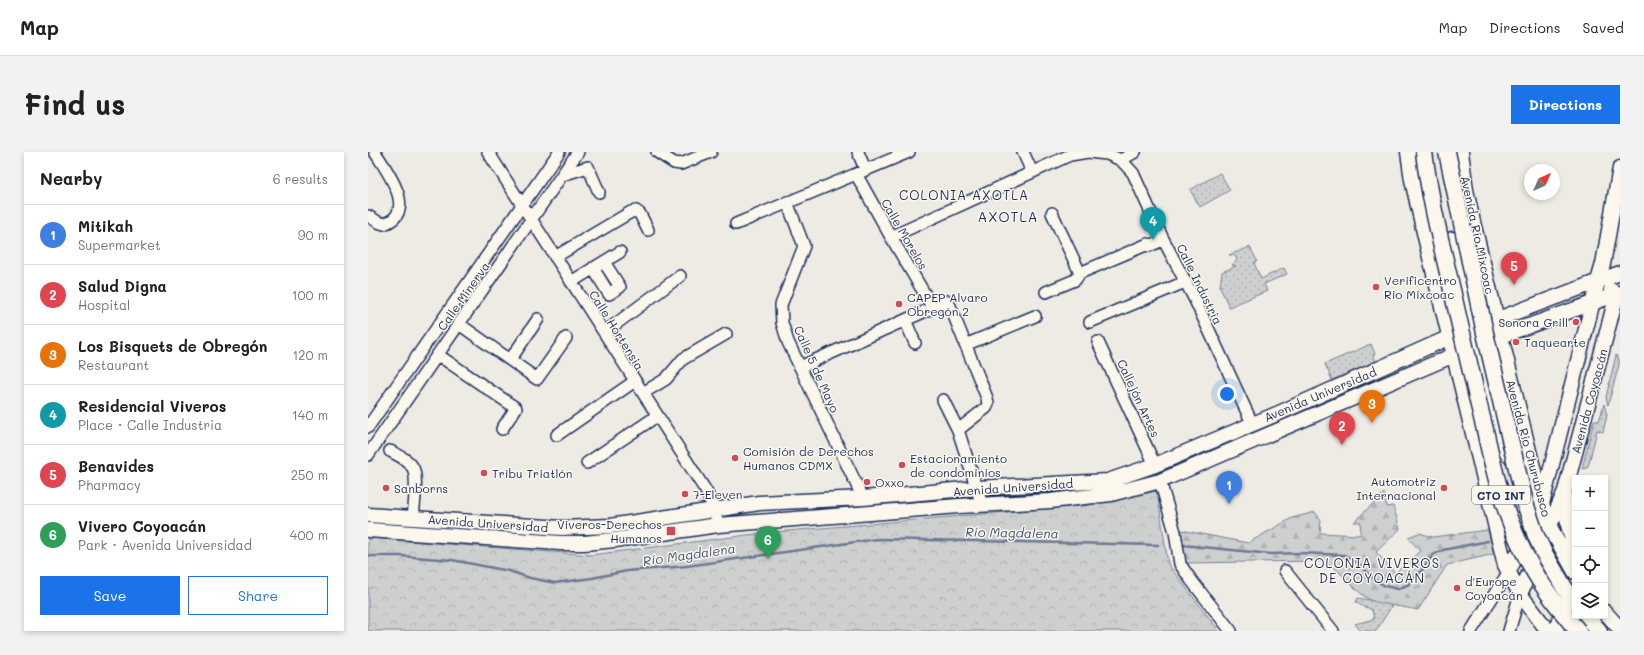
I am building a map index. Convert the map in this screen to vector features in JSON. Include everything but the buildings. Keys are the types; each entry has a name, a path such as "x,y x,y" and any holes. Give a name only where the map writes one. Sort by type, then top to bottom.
{"highway":[{"name":"CTO INT","path":"1424,152 1430,191 1517,471 1530,519 1536,536 1554,571 1572,599"},
{"name":"CTO INT","path":"1447,152 1496,479 1512,526 1528,562 1561,611 1578,631"},
{"path":"1589,619 1599,631"}],"main road":[{"name":"CTO INT","path":"1408,152 1412,180 1423,228 1475,337 1454,355 1502,555 1508,573 1520,594 1548,631"},
{"name":"Avenida Río Mixcoac","path":"1461,152 1466,190 1497,318"},
{"name":"Avenida Coyoacán","path":"1508,573 1542,504 1603,264 1620,168"},
{"path":"1423,228 1438,239 1452,239 1466,232 1473,222"},
{"path":"1452,239 1502,444 1508,454 1516,462 1523,466 1532,466"},
{"name":"Avenida Universidad","path":"368,530 560,543 584,543 718,525 959,506 1050,501 1111,494 1160,481 1454,355 1497,318 1620,273"},
{"path":"1598,281 1619,294"},
{"name":"Avenida Universidad","path":"368,514 562,528 582,528 610,526 759,503 863,498 978,488 1108,481 1155,464 1252,423 1475,337 1619,294"},
{"name":"Avenida Coyoacán","path":"1520,594 1565,491 1619,294"},
{"name":"Avenida Río Churubusco","path":"1497,318 1475,337 1532,466 1542,504 1550,526 1572,566"},
{"path":"956,490 959,506"},
{"path":"1565,491 1565,508 1574,547"},
{"path":"1556,631 1560,617 1572,607"},
{"path":"1608,615 1620,629"}],"street":[{"path":"368,216 384,224 394,218 399,206 399,195 393,181 375,152"},
{"name":"Calle Hortensia","path":"488,152 706,490 714,509 718,525"},
{"name":"Calle Minerva","path":"368,427 559,152"},
{"name":"Calle Minerva","path":"368,455 578,152"},
{"path":"656,152 670,156 674,163 681,164 711,152"},
{"name":"Calle Morelos","path":"858,152 861,172 891,237 933,308"},
{"path":"736,224 909,152"},
{"path":"1023,152 1032,172"},
{"path":"891,237 1070,155 1094,153 1107,154 1121,160 1135,152"},
{"name":"Calle Industria","path":"1121,160 1133,173 1162,237 1252,423"},
{"path":"562,175 588,167 599,192"},
{"name":"Calle 5 de Mayo","path":"787,202 804,246 781,305 782,323 788,342 863,498"},
{"path":"555,257 631,212 636,211 640,214 648,230"},
{"path":"1052,213 1080,273"},
{"path":"1046,292 1075,280 1080,273 1148,244 1149,246 1163,240 1162,237"},
{"path":"571,282 620,252"},
{"path":"593,268 609,294 620,288 604,262"},
{"path":"604,332 680,276"},
{"path":"1090,322 1185,282"},
{"path":"800,367 948,301 987,398 988,404 986,408 958,430"},
{"path":"965,345 1035,316"},
{"path":"510,360 538,319"},
{"path":"905,320 915,343"},
{"path":"459,324 537,379 566,338"},
{"path":"643,394 666,379 683,359 726,334"},
{"name":"Callejón Artes","path":"1098,342 1155,464"},
{"path":"438,355 516,408 502,430"},
{"path":"557,435 635,381"},
{"path":"943,400 958,430 978,488 982,505"},
{"path":"587,463 657,416"},
{"path":"390,451 407,461 413,467 415,476 413,518"},
{"path":"1160,481 1175,532 1180,564 1231,631"},
{"path":"1285,571 1333,631"},
{"path":"1471,631 1508,573"},
{"path":"1509,631 1520,594"}],"green space":[{"path":"1220,173 1230,190 1200,207 1190,190"},
{"path":"1250,247 1257,261 1254,263 1261,279 1284,268 1287,274 1264,284 1267,291 1229,307 1220,287 1222,272 1236,266 1232,265 1237,260 1236,257 1229,255"},
{"path":"1371,344 1376,361 1332,380 1325,364"},
{"path":"1616,355 1620,361 1608,405 1606,397"},
{"path":"1604,404 1607,415 1603,432 1597,430 1589,463 1587,468 1582,469 1594,420 1599,421"},
{"path":"1157,491 1168,564 1219,631 368,631 368,538 591,555 763,533 1089,505"},
{"path":"1384,493 1387,507 1393,506 1400,529 1376,552 1395,573 1420,551 1408,537 1419,533 1433,537 1488,530 1494,554 1447,565 1418,610 1370,600 1334,568 1319,561 1184,563 1181,530 1248,543 1292,518 1315,512 1321,520 1320,533 1360,535 1361,522 1354,522"},
{"path":"1358,598 1393,604 1376,631 1361,631 1355,624 1374,619 1372,610 1366,607 1365,608 1356,602"}],"waterway":[{"name":"Río Magdalena","path":"368,556 401,556 452,560 509,571 530,578 555,583 627,571 687,566 877,539 1158,545"},
{"name":"Río Magdalena","path":"1183,545 1271,554 1301,553 1344,555 1358,563 1374,579 1385,586 1398,589 1409,584 1419,574 1433,555 1443,550 1488,541"}],"place":[{"name":"Residencial Viveros","path":"1153,240"},
{"name":"Benavides","path":"1514,285"},
{"name":"Verificentro Rio Mixcoac","path":"1376,287"},
{"name":"CAPEP Alvaro Obregón 2","path":"899,304"},
{"name":"Sonora Grill","path":"1576,322"},
{"name":"Taquearte","path":"1516,342"},
{"name":"Los Bisquets de Obregón","path":"1372,423"},
{"name":"Salud Digna","path":"1342,445"},
{"name":"Comisión de Derechos Humanos CDMX","path":"735,458"},
{"name":"Estacionamiento de condominios","path":"902,465"},
{"name":"Tribu Triatlón","path":"484,473"},
{"name":"Oxxo","path":"867,482"},
{"name":"Sanborns","path":"386,488"},
{"name":"Automotriz Internacional","path":"1444,488"},
{"name":"7-Eleven","path":"685,494"},
{"name":"Mitikah","path":"1229,504"},
{"name":"Viveros-Derechos Humanos","path":"671,531"},
{"name":"Vivero Coyoacán","path":"768,559"},
{"name":"d'Europe Coyoacán","path":"1457,588"}],"district":[{"name":"COLONIA AXOTLA","path":"964,194"},
{"name":"AXOTLA","path":"1008,216"},
{"name":"COLONIA VIVEROS DE COYOACÁN","path":"1372,570"}]}
